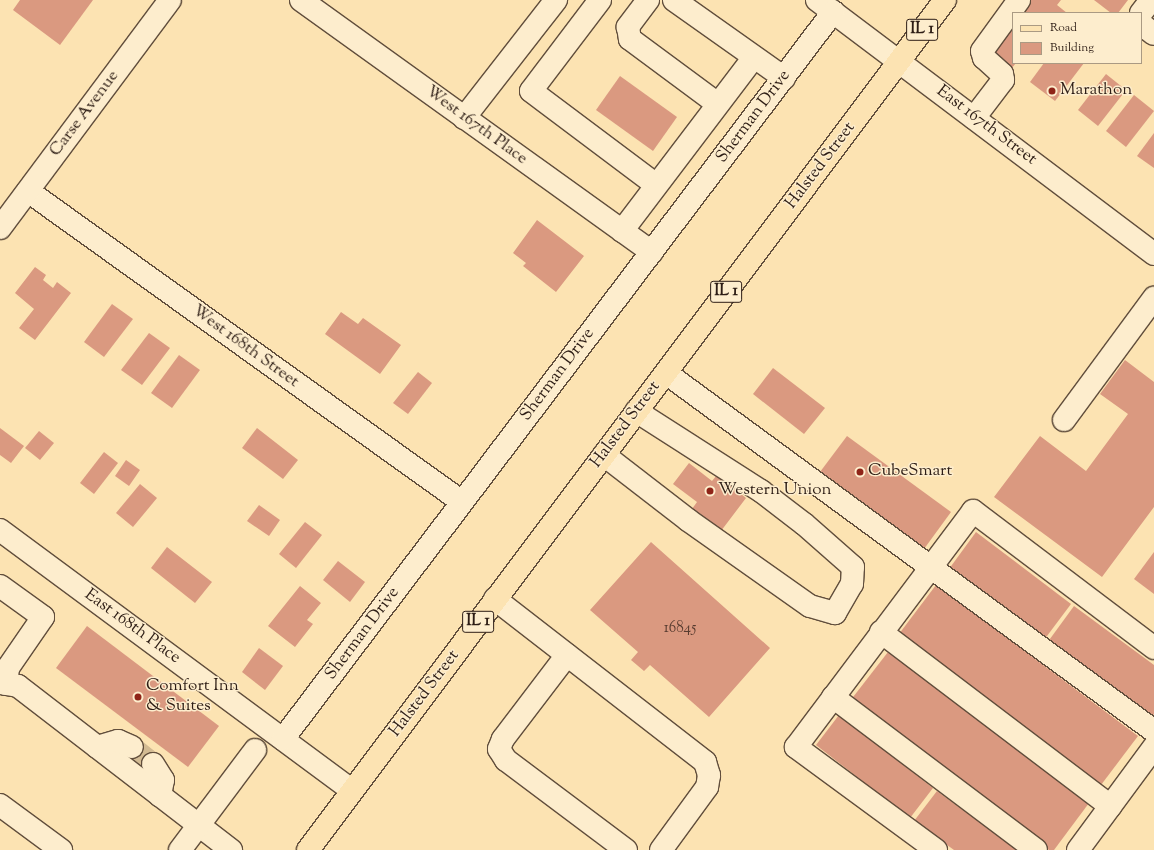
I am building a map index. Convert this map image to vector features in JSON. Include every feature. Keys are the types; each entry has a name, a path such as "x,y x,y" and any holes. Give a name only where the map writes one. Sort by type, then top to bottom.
{"main road":[{"name":"Halsted Street","path":"308,850 945,0"}],"street":[{"name":"Carse Avenue","path":"0,228 170,0"},
{"name":"West 167th Place","path":"301,0 652,252"},
{"path":"464,118 556,0"},
{"path":"600,0 531,91 656,186"},
{"path":"648,0 628,27 630,39 718,104"},
{"path":"674,0 784,78"},
{"path":"974,118 1003,80 1002,74 984,58 982,51 1019,0"},
{"path":"1142,12 1151,0"},
{"name":"East 167th Street","path":"825,6 1153,250"},
{"name":"Sherman Drive","path":"283,738 784,78 825,6"},
{"path":"1142,25 1154,34"},
{"path":"622,231 754,57"},
{"name":"West 168th Street","path":"28,191 462,502"},
{"path":"1064,420 1154,298"},
{"path":"666,373 929,568 1154,732"},
{"path":"604,455 726,546 810,606 836,613 852,584 853,567 804,524 761,491 636,411"},
{"path":"936,850 796,747 973,511 1154,648"},
{"name":"East 168th Place","path":"0,530 352,790"},
{"path":"0,586 43,617 8,668 3,683 18,686 231,850"},
{"path":"496,599 705,762 709,775 707,786 661,850"},
{"path":"881,632 1110,806"},
{"path":"567,655 503,739 499,749 506,760 626,850"},
{"path":"833,697 1036,850"},
{"path":"97,747 118,741 132,747"},
{"path":"1078,850 1154,747"},
{"path":"180,850 255,750"},
{"path":"154,764 163,780 160,796"},
{"path":"0,805 61,850"}],"building":[{"path":"20,0 93,0 60,45 13,10"},
{"path":"1026,0 1061,0 1057,5 1066,12 1017,12"},
{"path":"1094,0 1128,0 1119,12 1110,12"},
{"name":"Marathon","path":"1012,19 1012,64 1015,64 1011,69 988,52"},
{"name":"Marathon","path":"1043,64 1083,64 1055,101 1030,82"},
{"path":"1106,74 1126,90 1098,126 1078,110"},
{"path":"620,76 677,117 653,151 596,110"},
{"path":"1134,95 1154,111 1126,147 1106,131"},
{"path":"1154,133 1154,168 1137,156"},
{"path":"537,220 584,256 556,292 523,266 526,263 513,253"},
{"path":"35,267 46,275 43,280 53,288 57,282 71,293 35,340 19,328 34,309 15,293"},
{"path":"112,304 133,319 104,357 84,342"},
{"path":"341,312 358,324 363,318 401,345 380,374 325,334"},
{"path":"149,333 170,348 142,385 121,370"},
{"path":"179,355 200,370 172,408 151,393"},
{"path":"1125,360 1154,382 1154,507 1102,577 994,497 1040,436 1086,471 1128,414 1100,394"},
{"path":"773,368 825,408 804,434 753,394"},
{"path":"418,372 432,383 408,414 393,403"},
{"path":"0,428 24,446 11,463 0,455"},
{"path":"257,428 298,460 283,479 242,448"},
{"path":"39,431 54,443 40,460 25,448"},
{"path":"847,436 951,512 924,549 820,472"},
{"path":"104,452 118,463 94,494 80,483"},
{"path":"126,460 140,470 129,486 115,476"},
{"name":"Western Union","path":"689,463 712,481 717,475 746,498 721,531 692,509 697,502 673,484"},
{"path":"140,484 157,498 133,527 116,513"},
{"path":"259,505 280,520 269,536 247,521"},
{"path":"305,522 322,535 296,568 279,554"},
{"path":"976,532 1071,604 1044,640 949,569"},
{"path":"651,542 770,648 709,717 650,665 644,671 631,660 638,652 590,610"},
{"path":"167,547 212,582 195,603 151,568"},
{"path":"1154,552 1154,594 1134,579"},
{"path":"338,561 365,582 350,602 323,580"},
{"path":"936,585 1138,736 1101,785 899,634"},
{"path":"300,586 321,603 307,620 313,624 295,647 268,626"},
{"path":"1074,606 1154,665 1154,714 1150,719 1047,643"},
{"name":"Comfort Inn & Suites","path":"87,626 219,726 188,767 56,668"},
{"path":"259,648 283,666 265,690 242,672"},
{"path":"888,652 1089,803 1054,850 1049,850 850,701"},
{"path":"839,715 933,788 910,818 816,745"},
{"path":"137,739 158,754 146,770 125,755"},
{"path":"937,791 1017,850 954,850 914,821"}],"tunnel":[{"path":"132,747 153,764"}],"place":[{"name":"Marathon","path":"1052,91"},
{"name":"CubeSmart","path":"860,472"},
{"name":"Western Union","path":"710,491"},
{"name":"Comfort Inn & Suites","path":"138,697"}]}
